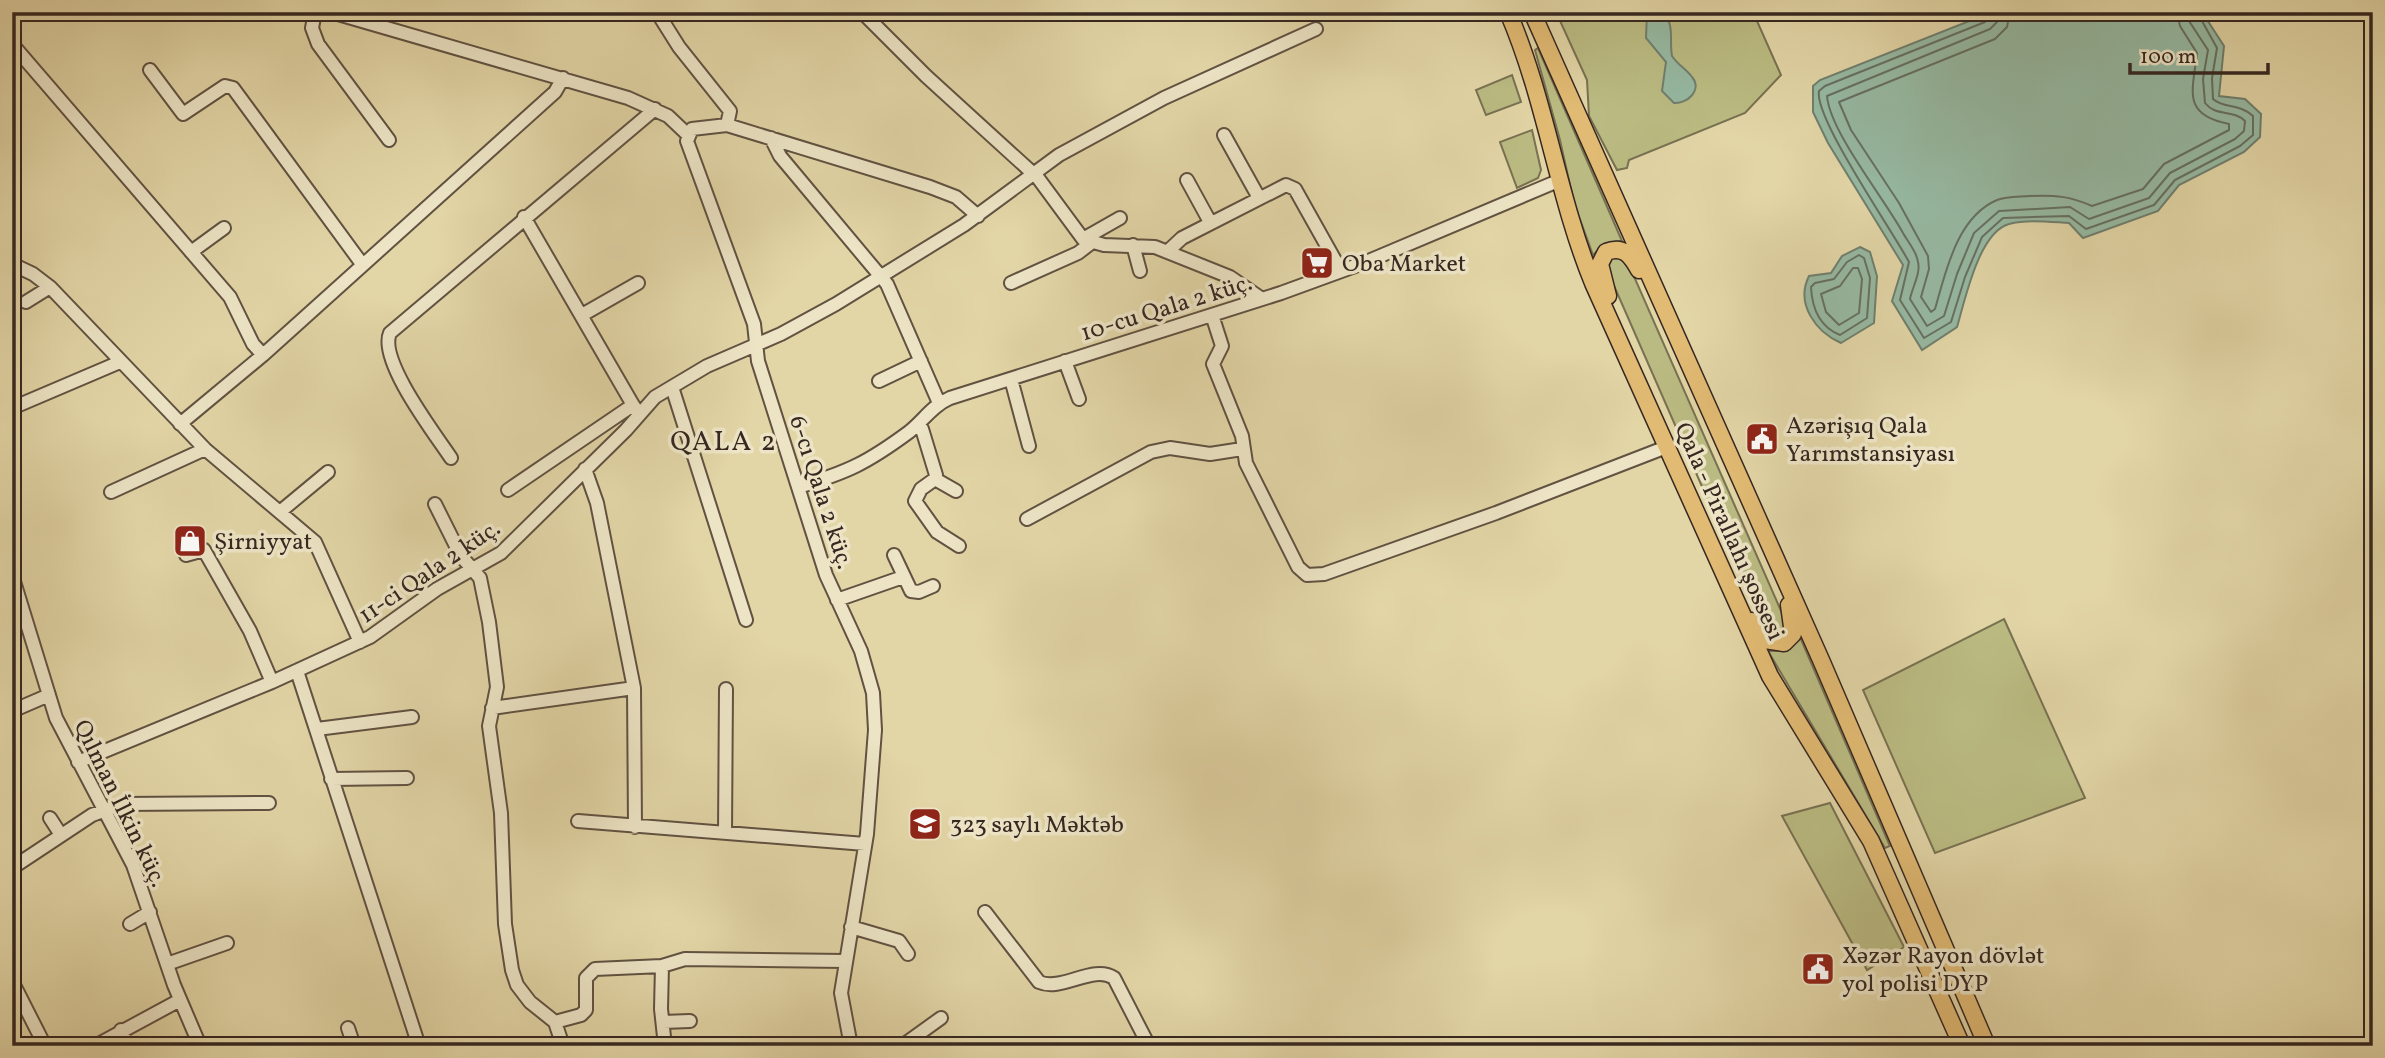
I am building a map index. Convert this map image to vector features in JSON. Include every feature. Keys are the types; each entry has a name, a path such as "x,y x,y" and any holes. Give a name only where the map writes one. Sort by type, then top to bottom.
{"main road":[{"name":"Qala - Pirallahı şossesi","path":"1508,12 1533,80 1576,242 1625,354 1669,446 1781,699 1841,789 1871,841 1962,1046"},
{"name":"Qala - Pirallahı şossesi","path":"1532,12 1777,560 1987,1046"},
{"path":"1625,354 1601,264 1606,252 1614,250 1627,253 1634,261 1677,336"},
{"path":"1724,574 1758,632 1770,643 1784,643 1793,634 1794,626 1777,560"}],"street":[{"path":"315,12 312,29 318,44 389,140"},
{"path":"331,12 563,78 655,109 687,134 692,129 727,125 944,192 956,197 978,216"},
{"path":"657,12 679,47 728,107 730,115 727,125"},
{"path":"862,12 1032,173 1087,241 1133,245 1167,252 1230,277 1262,299"},
{"name":"11-ci Qala 2 küç.","path":"78,762 272,682 360,642 437,589 508,547 626,430 636,409 650,400 707,366 781,334 882,276 978,216 1032,173 1164,98 1316,29"},
{"path":"12,44 236,306 253,344 263,355"},
{"path":"150,70 183,114 225,86 233,88 362,264"},
{"path":"180,424 263,355 555,92 563,78"},
{"path":"450,458 401,379 388,353 388,337 524,217 655,109"},
{"name":"6-cı Qala 2 küç.","path":"687,134 690,150 754,324 758,361 798,487 837,600 861,651 873,693 876,730 865,844 841,999 851,1046"},
{"path":"1224,135 1258,196"},
{"path":"771,138 780,156 882,276 939,403"},
{"path":"1187,180 1210,222"},
{"name":"10-cu Qala 2 küç.","path":"798,487 860,466 918,424 939,403 1341,271 1558,181"},
{"path":"1167,252 1182,237 1258,196 1292,185 1341,271"},
{"path":"508,490 636,409 524,217"},
{"path":"1011,283 1078,253 1087,241 1120,218"},
{"path":"191,252 224,228"},
{"path":"1133,245 1140,271"},
{"path":"12,264 33,274 50,287 205,449 315,542 360,642"},
{"path":"582,314 638,283"},
{"path":"26,302 50,287"},
{"path":"1212,315 1222,346 1213,364 1241,436 1246,463 1298,567 1313,576 1496,513 1669,446"},
{"path":"879,381 922,361"},
{"path":"1065,361 1079,399"},
{"path":"12,408 120,362"},
{"path":"1011,379 1029,446"},
{"path":"672,387 746,621"},
{"path":"918,424 925,436 935,479 956,491"},
{"path":"1027,519 1151,452 1170,448 1200,453 1242,449"},
{"path":"111,492 205,449"},
{"path":"585,469 597,503 634,688 635,827"},
{"path":"281,511 328,472"},
{"path":"935,479 920,489 915,501 917,507 937,531 959,546"},
{"path":"435,505 461,556 482,583 495,655 497,687 489,726 501,813 505,915 512,970 517,985 530,1002 555,1022 563,1046"},
{"path":"186,555 204,550 250,631 272,682"},
{"path":"894,555 903,577 914,592 933,586"},
{"name":"Qılman İlkin küç.","path":"12,575 55,718 127,853 180,1000 200,1046"},
{"path":"837,600 903,577"},
{"path":"297,671 331,779 370,888 419,1046"},
{"path":"492,708 634,688"},
{"path":"725,834 726,689"},
{"path":"12,711 49,695"},
{"path":"317,729 412,717"},
{"path":"331,779 407,778"},
{"path":"12,868 104,810 148,802 269,803"},
{"path":"50,818 61,835"},
{"path":"578,821 865,844"},
{"path":"130,924 150,912"},
{"path":"985,912 1035,979 1043,984 1103,974 1114,978 1149,1046"},
{"path":"851,927 899,941 908,954"},
{"path":"167,964 226,943"},
{"path":"555,1022 581,1015 586,1010 586,978 591,971 662,967 685,959 845,961"},
{"path":"662,967 665,1046"},
{"path":"12,981 45,1046"},
{"path":"95,1046 180,1000"},
{"path":"902,1046 941,1018"},
{"path":"663,1022 690,1021"},
{"path":"348,1028 354,1046"},
{"path":"121,1030 128,1046"}],"green space":[{"path":"1556,12 1753,12 1781,75 1745,113 1629,160 1627,168 1617,170 1589,116 1587,80"},
{"path":"1538,48 1622,241 1605,243 1593,255 1574,203 1535,50"},
{"path":"1512,75 1521,102 1486,115 1476,90"},
{"path":"1532,130 1541,170 1538,178 1517,188 1500,142"},
{"path":"1619,256 1629,265 1782,613 1785,629 1778,635 1768,634 1764,628 1608,272 1608,260"},
{"path":"2004,619 2085,798 1935,853 1863,690"},
{"path":"1800,637 1890,846 1885,848 1768,651 1786,651"},
{"path":"1830,803 1904,947 1867,970 1782,816"}],"water":[{"path":"1647,12 1664,16 1668,21 1672,56 1695,82 1692,95 1679,103 1674,103 1662,91 1666,62 1646,38"},
{"path":"1992,12 2202,12 2224,46 2219,96 2245,99 2261,114 2260,137 2244,152 2179,185 2158,211 2083,238 2069,223 2023,222 2009,224 1998,230 1981,253 1957,327 1922,350 1892,301 1903,265 1828,143 1813,112 1813,86 1820,80"},
{"path":"1860,247 1870,252 1877,276 1874,323 1841,343 1823,332 1810,316 1806,307 1805,286 1809,276 1831,273 1842,256"}],"place":[{"name":"Oba Market","path":"1317,263"},
{"name":"Azərişıq Qala Yarımstansiyası","path":"1762,439"},
{"name":"Şirniyyat","path":"190,541"},
{"name":"323 saylı Məktəb","path":"925,824"},
{"name":"Xəzər Rayon dövlət yol polisi DYP","path":"1818,969"}],"district":[{"name":"QALA 2","path":"724,440"}]}
